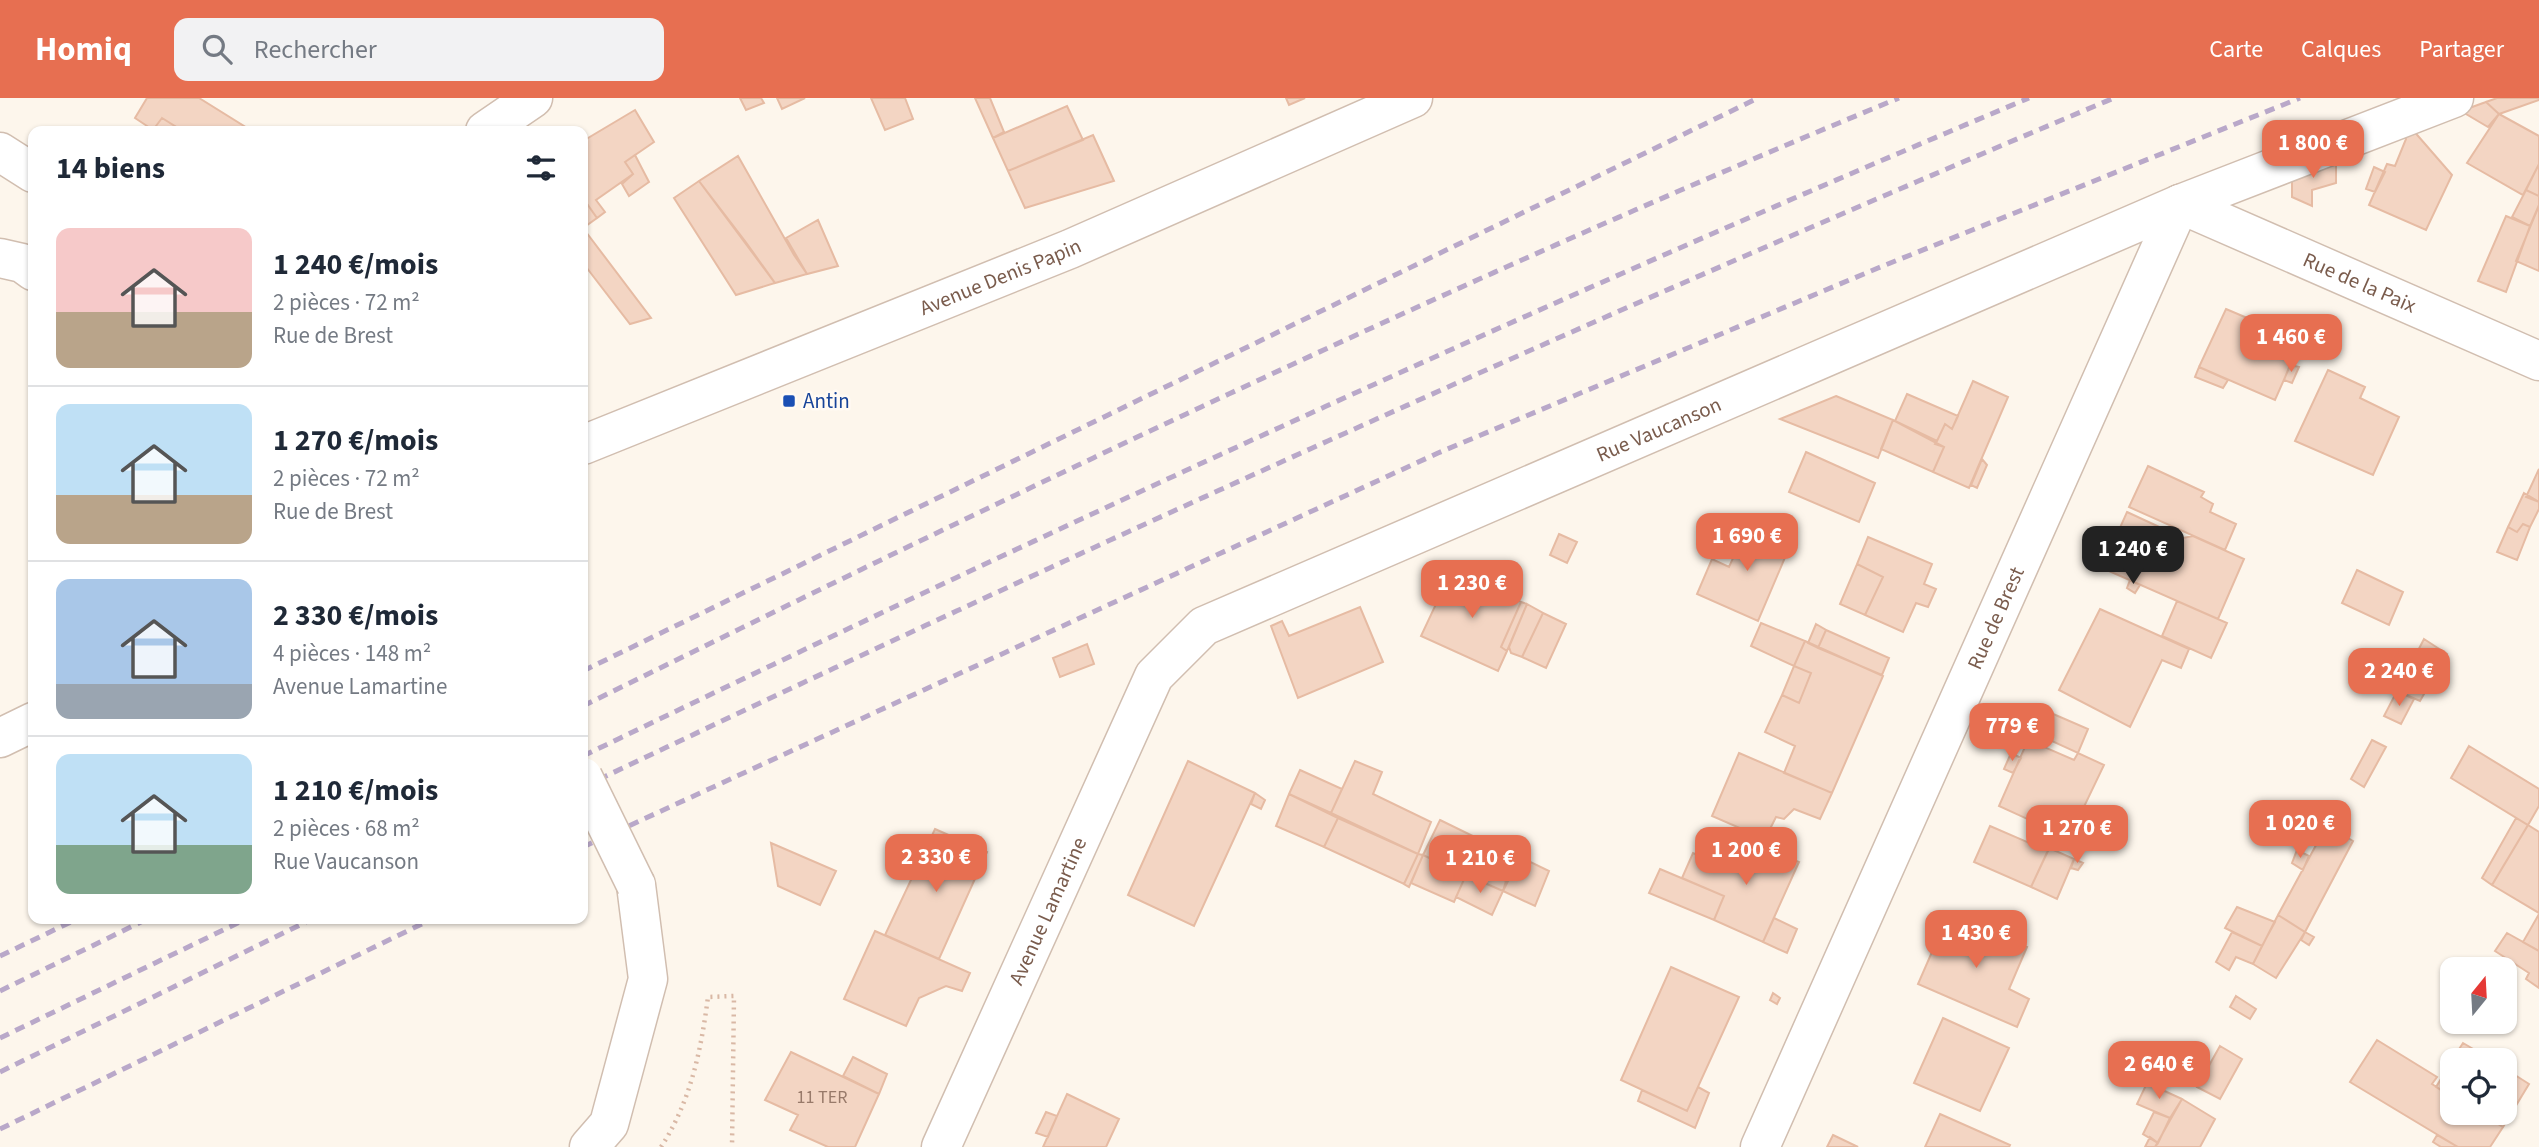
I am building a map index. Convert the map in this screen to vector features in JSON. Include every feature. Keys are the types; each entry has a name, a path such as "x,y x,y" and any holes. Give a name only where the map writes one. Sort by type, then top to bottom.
{"street":[{"path":"492,126 533,98"},
{"name":"Avenue Denis Papin","path":"588,443 1070,249 1413,98"},
{"name":"Rue Vaucanson","path":"1154,676 1204,626 2180,204 2454,98"},
{"path":"0,152 28,170"},
{"name":"Rue de la Paix","path":"2180,204 2539,361"},
{"name":"Rue de Brest","path":"1760,1147 2180,204"},
{"path":"0,258 22,263 28,267"},
{"name":"Avenue Lamartine","path":"941,1147 1154,676"},
{"path":"0,738 28,724"},
{"path":"588,787 636,885 648,979 609,1124 589,1147"}],"path":[{"path":"661,1147 672,1130 700,1058 708,997 734,996 732,1147"}],"building":[{"path":"147,98 199,98 244,126 175,126 162,118 156,126 147,126 135,118"},
{"path":"740,98 761,98 764,103 746,110"},
{"path":"777,98 805,98 782,109"},
{"path":"871,98 905,98 913,119 885,130"},
{"path":"975,98 990,98 1004,132 993,138"},
{"path":"1286,98 1305,98 1289,105"},
{"path":"2497,98 2539,100 2499,114 2486,102"},
{"path":"2486,102 2499,114 2488,127 2461,111"},
{"path":"1067,106 1083,140 1008,171 993,138"},
{"path":"635,110 654,142 625,162 633,174 596,200 605,212 597,218 588,205 588,138"},
{"path":"2499,114 2539,136 2539,164 2523,195 2467,163"},
{"path":"162,118 175,126 156,126"},
{"path":"2412,129 2452,175 2426,230 2369,205 2387,164 2395,166 2406,139 2400,134"},
{"path":"1093,135 1114,181 1025,208 1008,171"},
{"path":"635,155 649,182 629,196 622,184 633,174 625,162"},
{"path":"738,156 807,274 775,283 699,181"},
{"path":"2336,157 2336,183 2312,190 2312,206 2292,197 2292,174"},
{"path":"2539,164 2539,196 2526,190"},
{"path":"2374,167 2385,172 2375,192 2366,189"},
{"path":"699,181 775,283 736,295 674,198"},
{"path":"2526,190 2539,196 2539,205 2530,226 2512,217"},
{"path":"588,205 597,218 588,224"},
{"path":"2539,208 2539,271 2516,261"},
{"path":"2506,216 2530,226 2506,292 2478,281"},
{"path":"818,220 838,266 807,274 786,238"},
{"path":"588,235 651,318 630,324 588,269"},
{"path":"2226,309 2301,341 2275,400 2199,367"},
{"path":"2290,365 2299,367 2292,383 2284,380"},
{"path":"2199,367 2228,380 2223,388 2195,377"},
{"path":"2328,370 2365,387 2360,398 2399,417 2373,475 2295,441"},
{"path":"1973,381 2008,397 1969,488 1933,472 1944,447 1935,444 1945,424 1952,429"},
{"path":"1907,394 1958,416 1952,429 1945,424 1937,441 1895,421"},
{"path":"1836,396 1893,420 1878,458 1780,419"},
{"path":"1893,420 1944,447 1933,472 1881,449"},
{"path":"1806,452 1875,483 1859,522 1789,492"},
{"path":"1982,459 1987,465 1977,488 1971,485"},
{"path":"2148,466 2204,492 2201,497 2213,504 2210,512 2236,524 2225,550 2129,507"},
{"path":"2539,469 2539,502 2526,497"},
{"path":"2524,493 2539,502 2539,509 2530,527 2523,524 2517,532 2508,527"},
{"path":"2127,512 2183,538 2193,536 2244,559 2218,619 2102,568"},
{"path":"1750,521 1792,541 1758,621 1697,594 1712,559 1729,567"},
{"path":"2523,524 2530,527 2517,560 2497,552 2508,527 2517,532"},
{"path":"1559,534 1577,542 1567,563 1550,555"},
{"path":"1868,537 1932,564 1924,584 1936,589 1928,607 1916,603 1903,632 1865,615 1883,577 1857,564"},
{"path":"1857,564 1883,577 1865,615 1840,604"},
{"path":"1452,570 1521,602 1501,647 1507,651 1498,671 1421,636"},
{"path":"2357,570 2403,592 2389,625 2342,603"},
{"path":"2130,580 2140,585 2135,593 2127,588"},
{"path":"2177,601 2227,623 2211,658 2162,636"},
{"path":"1521,602 1527,604 1507,651 1501,647"},
{"path":"1527,604 1543,613 1522,657 1511,653 1509,647"},
{"path":"1360,607 1383,662 1298,698 1271,626 1282,621 1289,636"},
{"path":"2100,609 2189,649 2181,668 2162,660 2130,727 2059,690"},
{"path":"1543,613 1566,624 1546,668 1522,657"},
{"path":"1761,623 1805,641 1794,666 1751,646"},
{"path":"1816,624 1826,630 1818,648 1808,643"},
{"path":"1826,630 1889,658 1882,675 1818,648"},
{"path":"2424,639 2447,654 2420,701 2397,691"},
{"path":"1805,641 1883,676 1832,793 1784,773 1795,746 1765,732 1782,695 1799,703 1811,673 1794,666"},
{"path":"1087,644 1094,664 1060,677 1053,658"},
{"path":"1794,666 1811,673 1799,703 1782,695"},
{"path":"2397,691 2414,699 2401,724 2384,716"},
{"path":"2044,710 2088,729 2078,753 2032,732"},
{"path":"2028,740 2074,760 2078,753 2104,765 2069,838 1999,806"},
{"path":"2372,740 2386,747 2364,787 2351,779"},
{"path":"2469,746 2539,789 2539,806 2528,825 2451,778"},
{"path":"1739,753 1832,793 1820,819 1794,809 1784,819 1776,817 1765,839 1712,816"},
{"path":"2011,753 2021,758 2013,773 2004,769"},
{"path":"1188,761 1255,793 1194,926 1128,895"},
{"path":"1355,761 1382,772 1373,794 1431,822 1418,854 1331,813"},
{"path":"1300,770 1342,789 1331,813 1289,794"},
{"path":"1255,793 1265,800 1261,809 1251,804"},
{"path":"1289,794 1338,818 1324,847 1276,826"},
{"path":"1338,818 1418,854 1404,884 1324,847"},
{"path":"2516,818 2528,825 2492,885 2482,878"},
{"path":"1440,820 1481,840 1466,875 1423,855"},
{"path":"2327,825 2353,841 2305,932 2278,915"},
{"path":"2528,825 2539,832 2539,913 2492,885"},
{"path":"1990,826 2048,851 2031,887 1974,862"},
{"path":"935,829 987,852 939,959 885,935"},
{"path":"1481,841 1517,858 1506,881 1471,864"},
{"path":"1746,841 1799,862 1763,942 1714,920 1724,896 1682,878 1693,853 1733,870"},
{"path":"771,843 836,871 820,905 778,886"},
{"path":"2049,848 2074,859 2057,899 2031,887"},
{"path":"2297,850 2309,856 2303,870 2292,863"},
{"path":"1418,854 1423,855 1409,887 1404,884"},
{"path":"1423,855 1466,875 1454,902 1411,883"},
{"path":"1520,857 1549,871 1535,906 1503,891"},
{"path":"2074,859 2083,863 2078,870 2071,868"},
{"path":"1471,864 1506,881 1503,891 1466,875"},
{"path":"1660,869 1724,896 1714,920 1649,893"},
{"path":"1466,875 1503,891 1492,915 1456,897"},
{"path":"2237,907 2275,922 2262,946 2225,928"},
{"path":"1949,913 2027,947 2009,989 2029,999 2017,1027 1918,984"},
{"path":"2539,914 2539,951 2523,942"},
{"path":"2278,915 2305,932 2276,978 2253,964"},
{"path":"1774,918 1797,929 1787,953 1763,942"},
{"path":"875,931 970,973 962,991 946,986 919,998 906,1026 844,999"},
{"path":"2232,932 2262,946 2253,964 2236,957 2229,970 2216,962"},
{"path":"2305,932 2314,937 2309,945 2301,940"},
{"path":"2507,933 2539,951 2539,988 2526,979 2529,973 2517,965 2517,957 2504,957 2495,951"},
{"path":"1671,967 1739,997 1687,1111 1621,1080"},
{"path":"1773,993 1780,998 1777,1004 1770,1000"},
{"path":"2236,996 2256,1009 2250,1019 2230,1007"},
{"path":"1943,1018 2009,1048 1980,1111 1914,1083"},
{"path":"2377,1040 2437,1077 2432,1084 2440,1089 2440,1125 2503,1127 2490,1147 2458,1147 2350,1082"},
{"path":"2220,1046 2242,1059 2220,1099 2197,1087"},
{"path":"791,1052 879,1094 855,1147 828,1147 790,1130 798,1115 765,1100"},
{"path":"853,1057 887,1074 879,1094 843,1076"},
{"path":"2517,1076 2529,1084 2517,1104"},
{"path":"2147,1083 2182,1099 2170,1118 2137,1104"},
{"path":"1698,1087 1709,1093 1695,1128 1638,1101 1642,1090 1687,1111"},
{"path":"1067,1094 1119,1119 1106,1147 1043,1147"},
{"path":"2182,1099 2215,1119 2200,1147 2155,1147"},
{"path":"1046,1112 1057,1116 1048,1137 1036,1133"},
{"path":"2154,1112 2170,1118 2158,1143 2143,1134"},
{"path":"1940,1114 2010,1145 1925,1147"},
{"path":"1833,1135 1858,1147 1827,1147"},
{"path":"2437,1135 2458,1147 2441,1147 2433,1142"},
{"path":"2150,1137 2158,1143 2155,1147 2145,1147"}],"railway":[{"path":"588,669 1758,98"},
{"path":"588,704 1072,468 1400,315 1732,168 1899,98"},
{"path":"588,754 1121,500 1302,417 1664,255 2029,98"},
{"path":"588,785 963,608 1344,434 1728,263 2114,98"},
{"path":"588,845 1438,453 1878,268 2300,98"},
{"path":"0,956 67,924"},
{"path":"0,991 137,924"},
{"path":"0,1038 236,924"},
{"path":"0,1072 302,924"},
{"path":"0,1129 422,924"}],"place":[{"name":"Antin","path":"789,401"}]}
